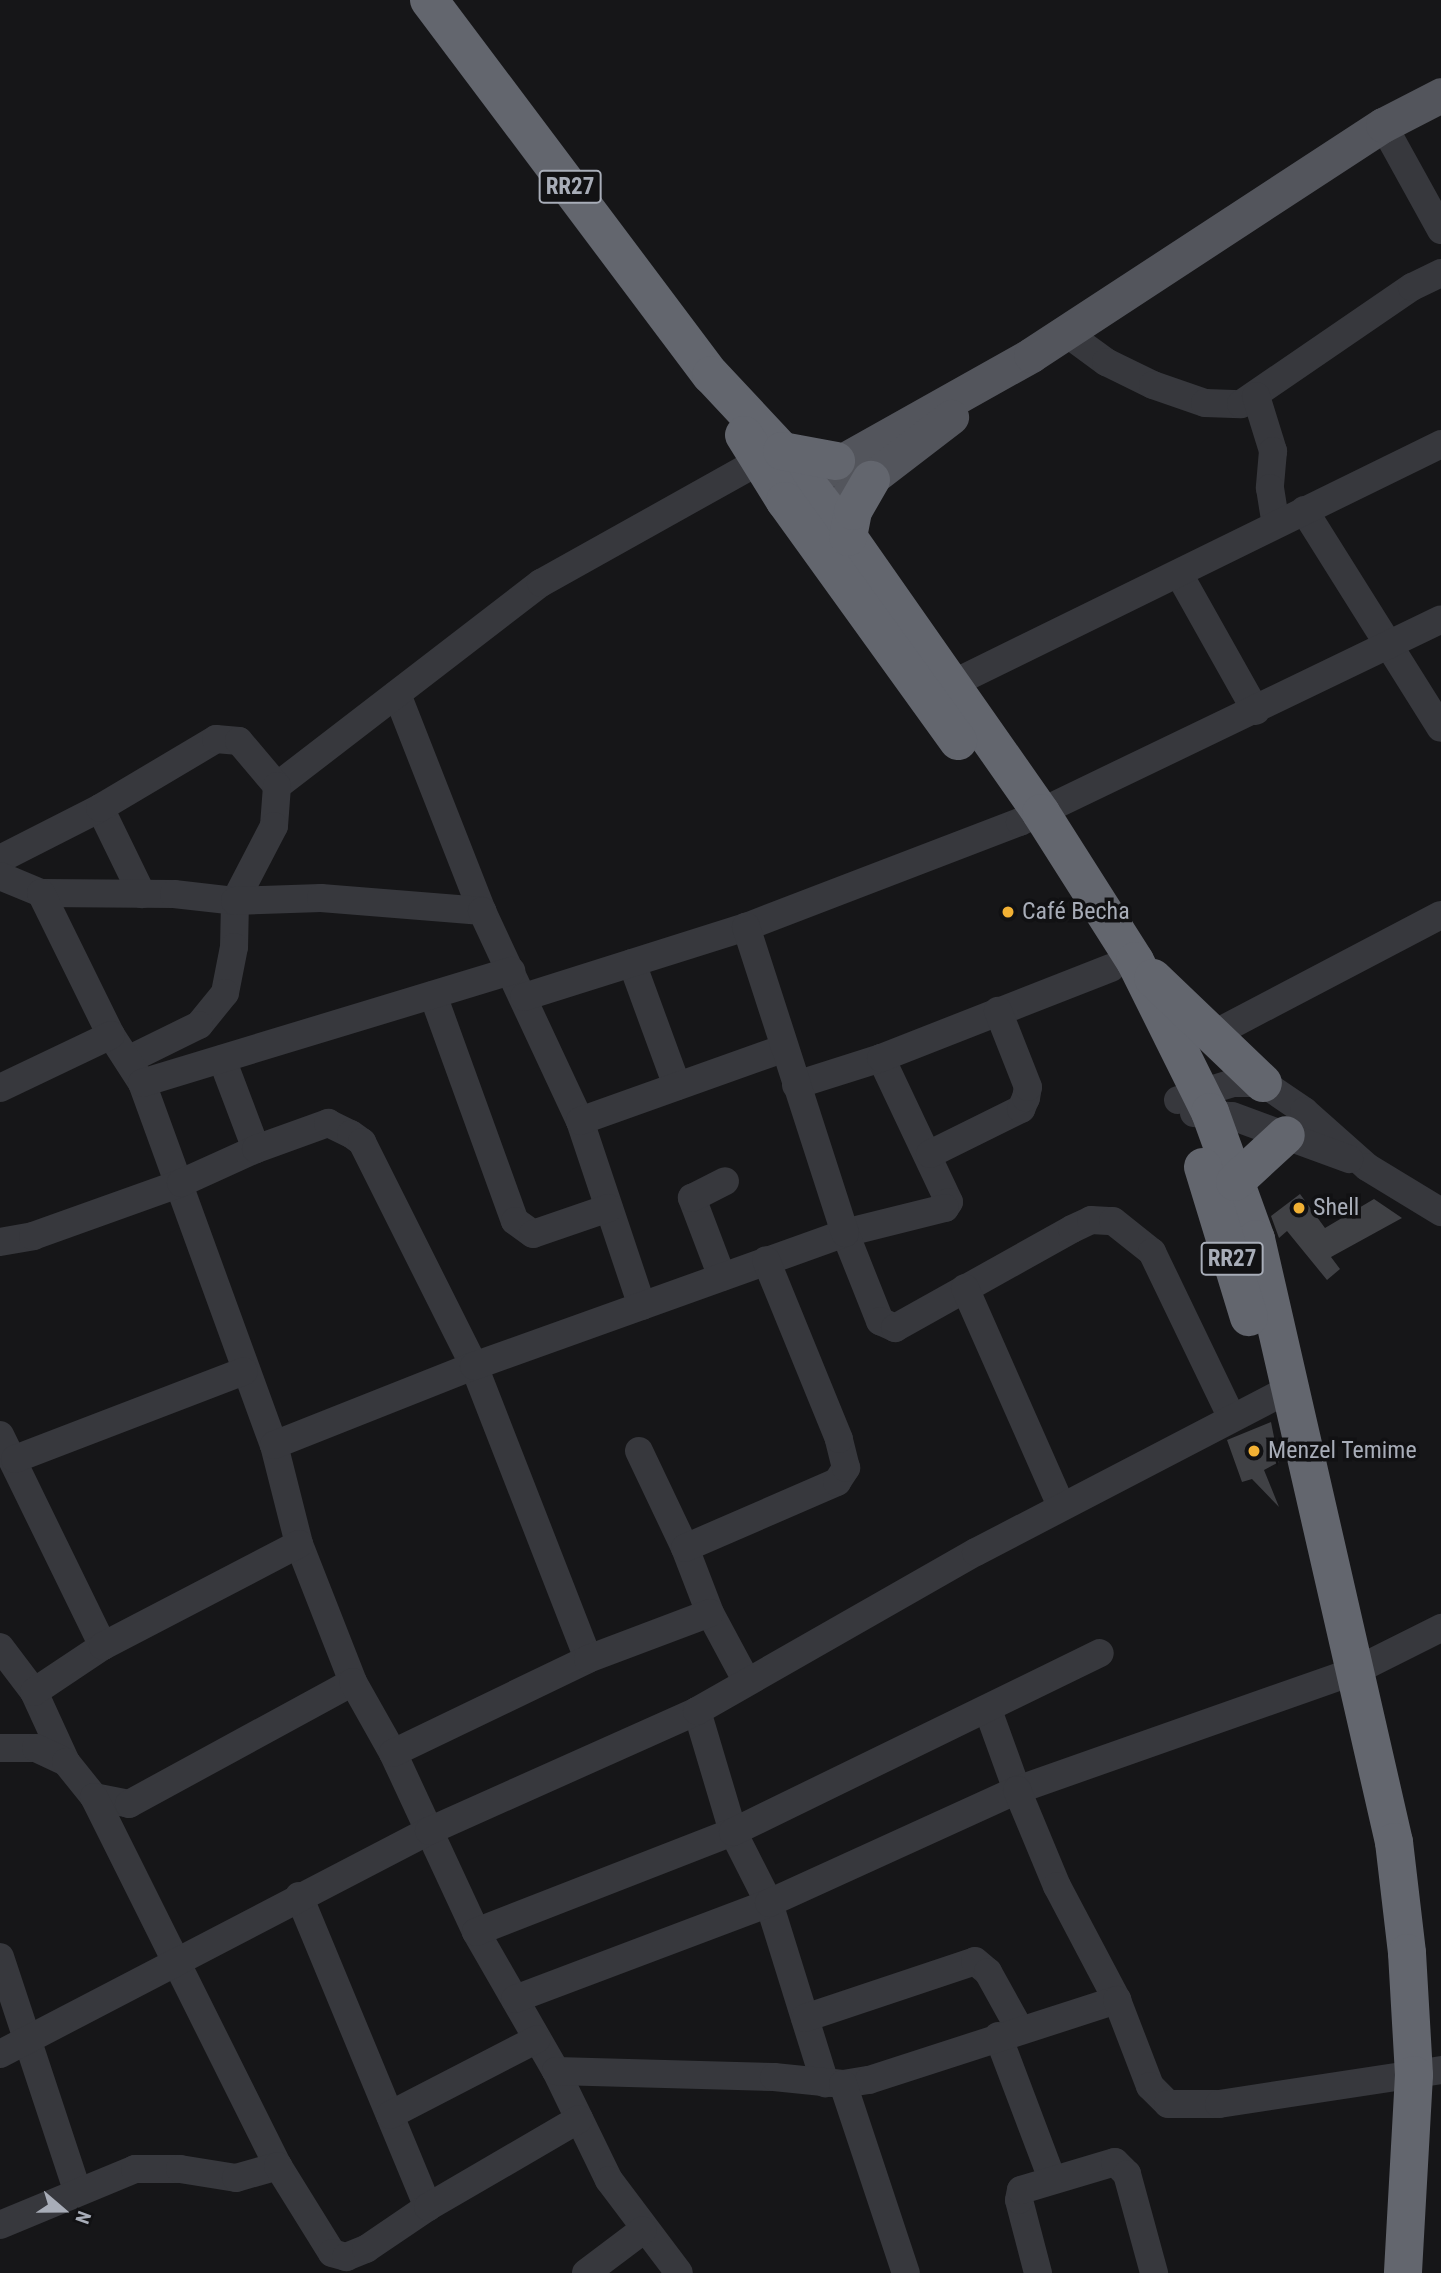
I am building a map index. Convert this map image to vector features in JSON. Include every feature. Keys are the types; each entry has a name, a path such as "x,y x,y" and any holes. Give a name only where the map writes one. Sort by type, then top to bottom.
{"highway":[{"name":"RR27","path":"429,0 771,456 818,502 950,685 1030,818"},
{"path":"771,456 818,502 853,511 871,480"},
{"name":"RR27","path":"818,502 1030,818 1123,964 1235,1182 1256,1239 1283,1391 1347,1674 1374,1849 1416,2074 1403,2273"},
{"path":"1123,964 1214,1034 1263,1083"},
{"name":"RR27","path":"1194,1104 1283,1391"},
{"path":"1235,1182 1286,1135"},
{"name":"RR27","path":"1377,2273 1416,2074"}],"main road":[{"path":"818,502 1065,332 1383,125 1441,95"},
{"path":"871,480 1031,355"}],"street":[{"path":"1383,125 1441,230"},
{"path":"1065,332 1118,368 1205,403 1241,404 1412,287 1441,273"},
{"path":"1256,396 1273,451 1270,488 1276,524"},
{"path":"950,685 1441,444"},
{"path":"277,786 541,583 771,456"},
{"path":"1304,510 1441,728"},
{"path":"1179,574 1256,711"},
{"path":"524,997 746,927 1030,818 1441,620"},
{"path":"397,694 482,911 580,1121 642,1306"},
{"path":"0,859 100,808 216,739 228,737 239,741 277,786 275,825 235,901 234,947 225,993 199,1025 135,1072"},
{"path":"100,808 142,894"},
{"path":"0,876 41,893 142,894 235,901 321,898 482,911"},
{"path":"41,893 111,1035 135,1072 181,1183 244,1371 274,1445 299,1544 353,1682 393,1753 476,1932 556,2071 609,2180 643,2230 679,2273"},
{"path":"1214,1034 1441,915"},
{"path":"746,927 782,1049 845,1233 886,1326 895,1328 1091,1220 1113,1221 1152,1252 1232,1418"},
{"path":"632,963 677,1086"},
{"path":"796,1085 881,1058 1123,964"},
{"path":"135,1072 222,1059 511,971"},
{"path":"433,995 515,1221 533,1234 609,1208"},
{"path":"930,1154 1021,1109 1028,1087 998,1011"},
{"path":"0,1088 111,1035"},
{"path":"580,1121 782,1049"},
{"path":"274,1445 474,1366 766,1260 845,1233 945,1208 948,1195 881,1058"},
{"path":"222,1059 256,1149"},
{"path":"1194,1104 1246,1081 1263,1083 1304,1111 1367,1167"},
{"path":"1194,1104 1286,1135 1367,1167 1441,1212"},
{"path":"0,1242 33,1236 181,1183 256,1149 328,1123 362,1142 474,1366 588,1659"},
{"path":"722,1276 692,1198 725,1181"},
{"path":"685,1548 837,1482 846,1468 839,1439 766,1260"},
{"path":"965,1288 1061,1506"},
{"path":"15,1459 244,1371"},
{"path":"0,2054 177,1958 429,1832 697,1711 1061,1506 1283,1391"},
{"path":"0,1435 15,1459 103,1646"},
{"path":"639,1451 685,1548 710,1614 747,1682"},
{"path":"34,1692 103,1646 299,1544"},
{"path":"393,1753 588,1659 710,1614"},
{"path":"515,1999 769,1903 1017,1790 1347,1674 1441,1628"},
{"path":"0,1647 34,1692 66,1762 94,1797 177,1958 278,2166 332,2252 341,2256 366,2249 428,2207 579,2119"},
{"path":"476,1932 733,1832 1101,1653"},
{"path":"94,1797 129,1804 353,1682"},
{"path":"988,1710 1017,1790 1057,1886 1117,2000 1150,2086 1168,2104 1219,2104 1416,2074"},
{"path":"697,1711 733,1832 769,1903 805,2018 834,2084 906,2273"},
{"path":"0,1748 20,1745 66,1762"},
{"path":"299,1896 428,2207"},
{"path":"0,1957 77,2190"},
{"path":"805,2018 975,1961 988,1972 1009,2032 1052,2179"},
{"path":"556,2071 834,2084 869,2080 1009,2032 1117,2000"},
{"path":"390,2115 537,2039"},
{"path":"1038,2273 1019,2195 1052,2179 1115,2162 1124,2166 1154,2273"},
{"path":"0,2225 77,2190 135,2169 180,2169 236,2178 278,2166"},
{"path":"586,2273 643,2230"}],"building":[{"path":"1300,1194 1325,1228 1374,1199 1402,1218 1331,1257 1340,1269 1327,1280 1287,1231 1279,1238 1271,1216"},
{"name":"Menzel Temime","path":"1271,1422 1279,1462 1264,1470 1279,1507 1252,1479 1242,1482 1227,1440"}],"place":[{"name":"Café Becha","path":"1008,912"},
{"name":"Shell","path":"1299,1208"},
{"name":"Menzel Temime","path":"1254,1451"}]}
